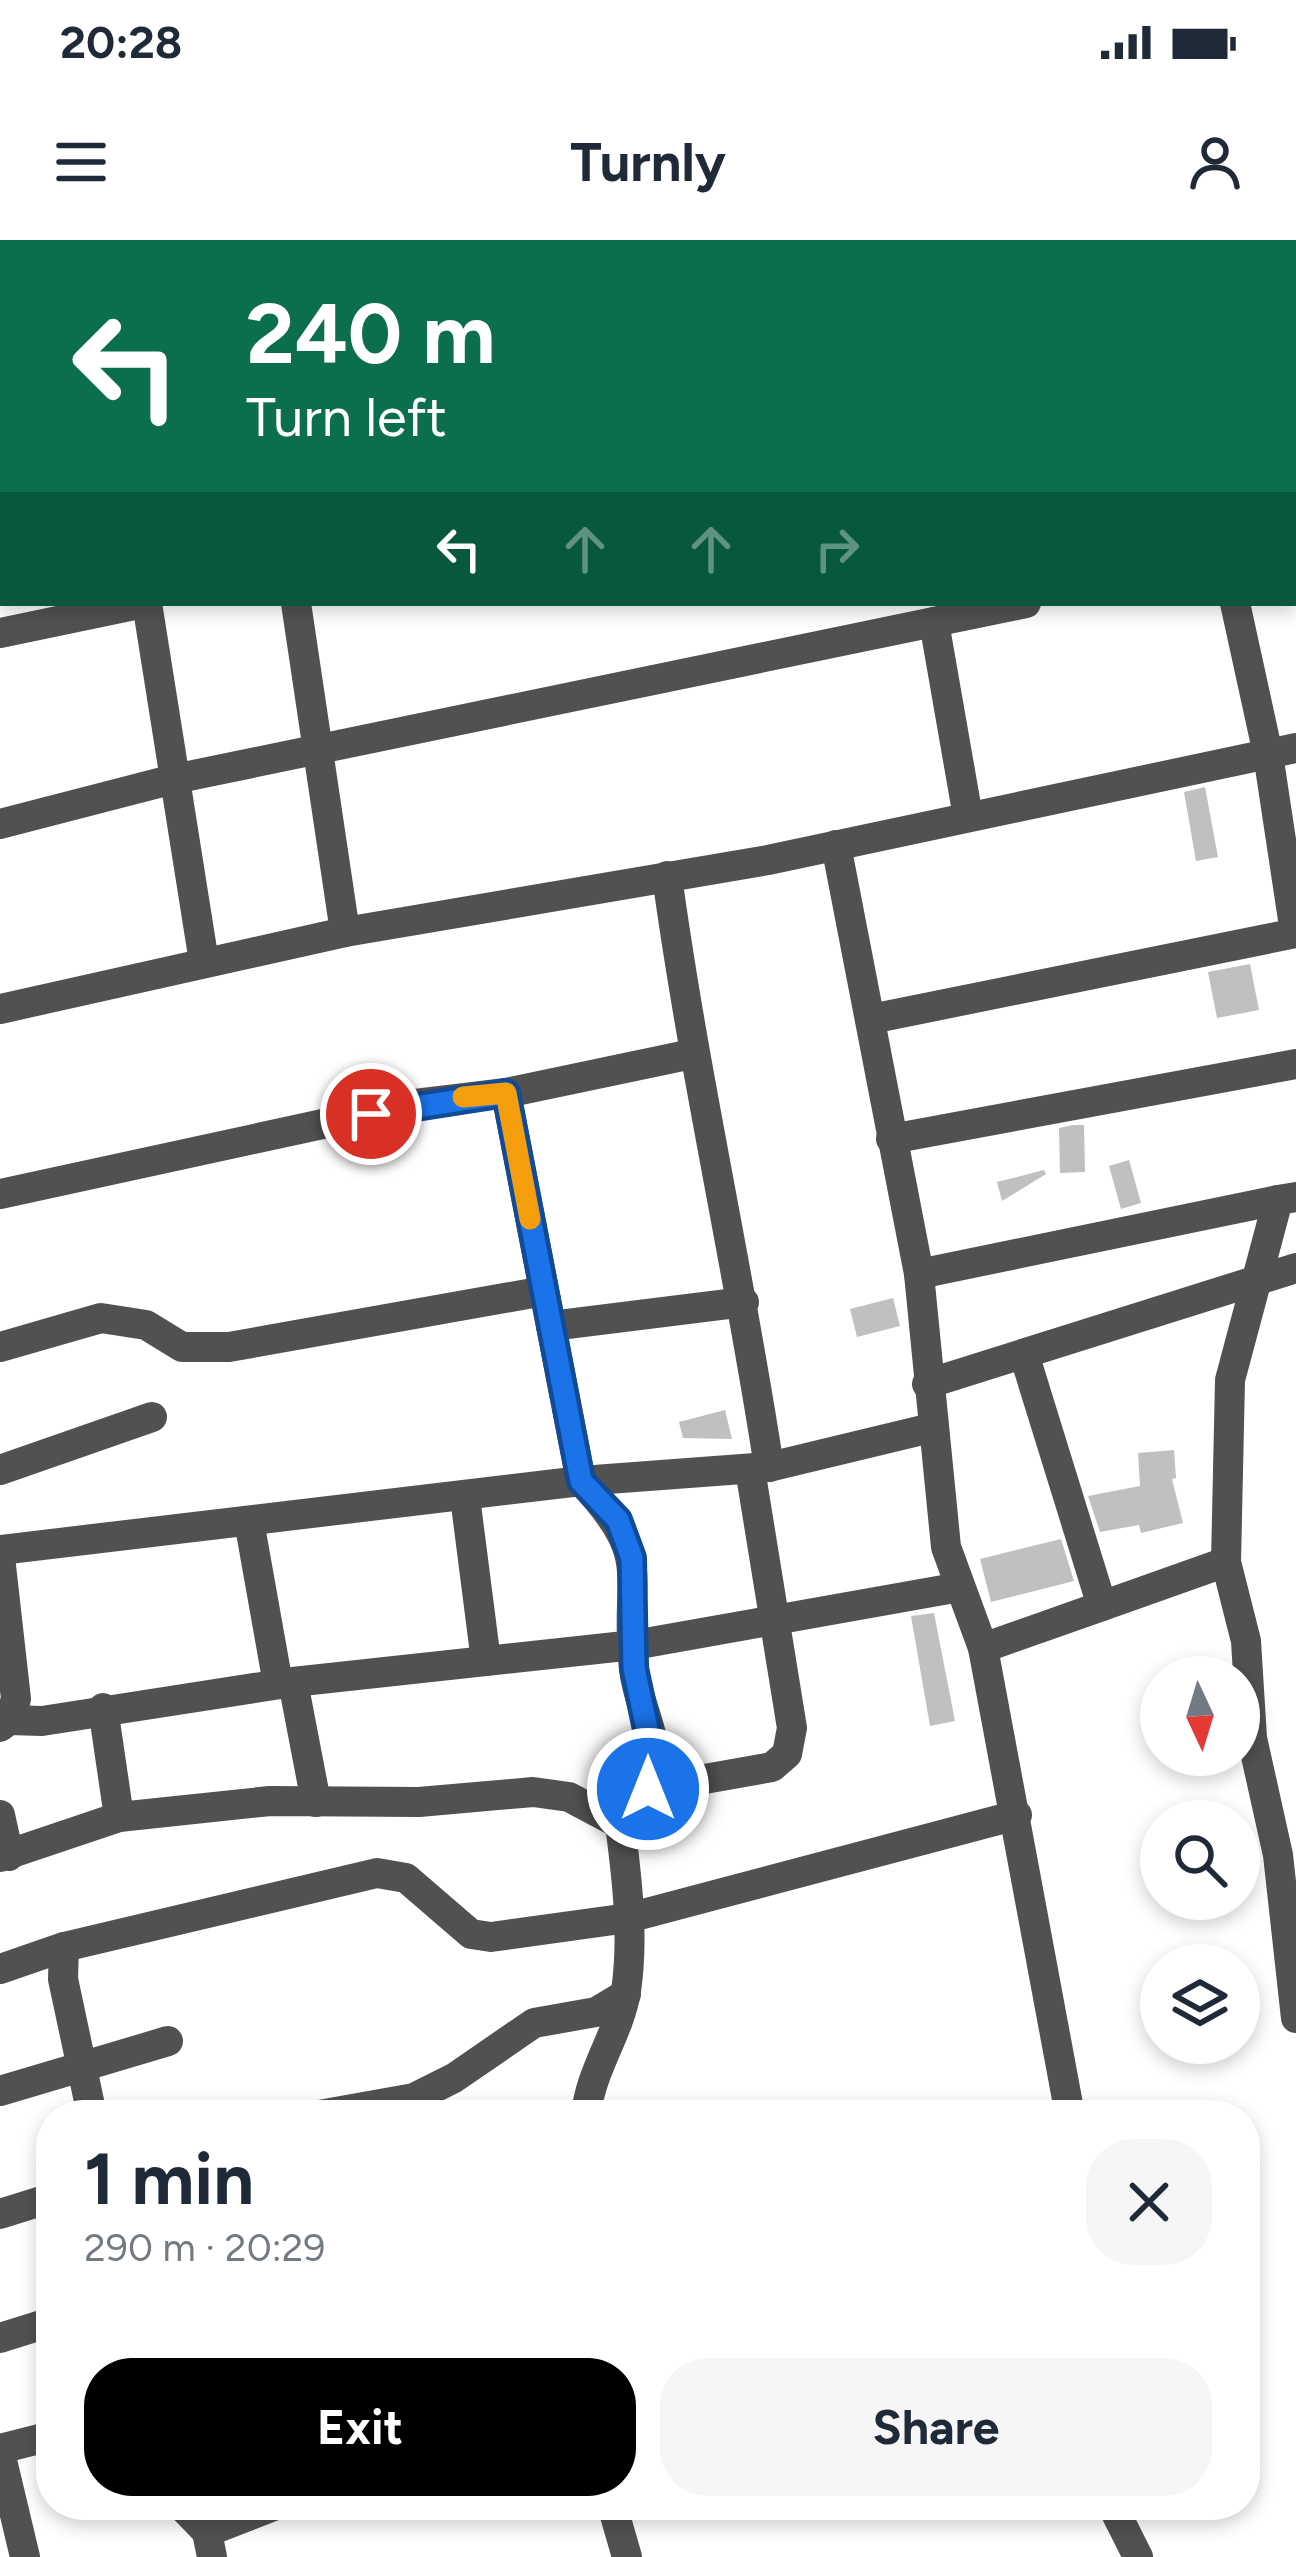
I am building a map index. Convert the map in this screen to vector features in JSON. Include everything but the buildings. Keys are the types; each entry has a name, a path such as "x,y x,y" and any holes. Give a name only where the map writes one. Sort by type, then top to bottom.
{"street":[{"path":"0,633 130,606"},
{"path":"145,606 204,962"},
{"path":"296,606 345,932"},
{"path":"0,824 174,779 948,614 1005,606"},
{"path":"871,1019 1296,933 1282,751 1236,606"},
{"path":"948,614 968,817"},
{"path":"0,1009 345,932 836,845 1282,751"},
{"path":"836,845 919,1274 946,1547 983,1648 1067,2100"},
{"path":"648,1789 772,1767 788,1754 792,1728 774,1618 744,1302 692,1054 667,876"},
{"path":"0,1194 415,1104 506,1093 692,1054"},
{"path":"891,1138 1296,1064"},
{"path":"506,1093 581,1481 618,1520 632,1558 634,1645 655,1767 648,1789 620,1824 628,1918 626,1994 587,2100"},
{"path":"919,1274 1287,1198"},
{"path":"1287,1198 1254,1284 1230,1380 1226,1562 1246,1640 1252,1738 1278,1855 1296,2018"},
{"path":"927,1384 1296,1268"},
{"path":"0,1346 101,1318 146,1325 182,1347 230,1347 544,1291"},
{"path":"551,1326 744,1302"},
{"path":"1024,1354 1102,1606"},
{"path":"0,1470 152,1417"},
{"path":"931,1428 760,1468 581,1481 0,1554 16,1699 5,1723 285,1683 634,1645 960,1587"},
{"path":"465,1497 486,1661"},
{"path":"249,1521 316,1802"},
{"path":"983,1648 1226,1562"},
{"path":"103,1708 119,1817"},
{"path":"0,1815 4,1857 119,1817 316,1802 419,1802 533,1792 569,1797 620,1824"},
{"path":"0,1969 64,1947 377,1873 406,1878 471,1934 491,1937 628,1918 1017,1815"},
{"path":"64,1947 63,1978 89,2100"},
{"path":"403,2100 454,2078 534,2023 596,2012 626,1994"},
{"path":"0,2091 81,2063 168,2041"},
{"path":"0,2214 36,2203"},
{"path":"0,2338 36,2327"},
{"path":"25,2557 0,2451 36,2440"},
{"path":"210,2544 251,2520"},
{"path":"616,2520 627,2557"},
{"path":"1120,2520 1138,2557"}],"slow traffic":[{"path":"463,1097 506,1093 530,1219"}],"route":[{"path":"371,1114 506,1093 581,1481 618,1520 632,1558 634,1668 655,1767 648,1789"}]}
